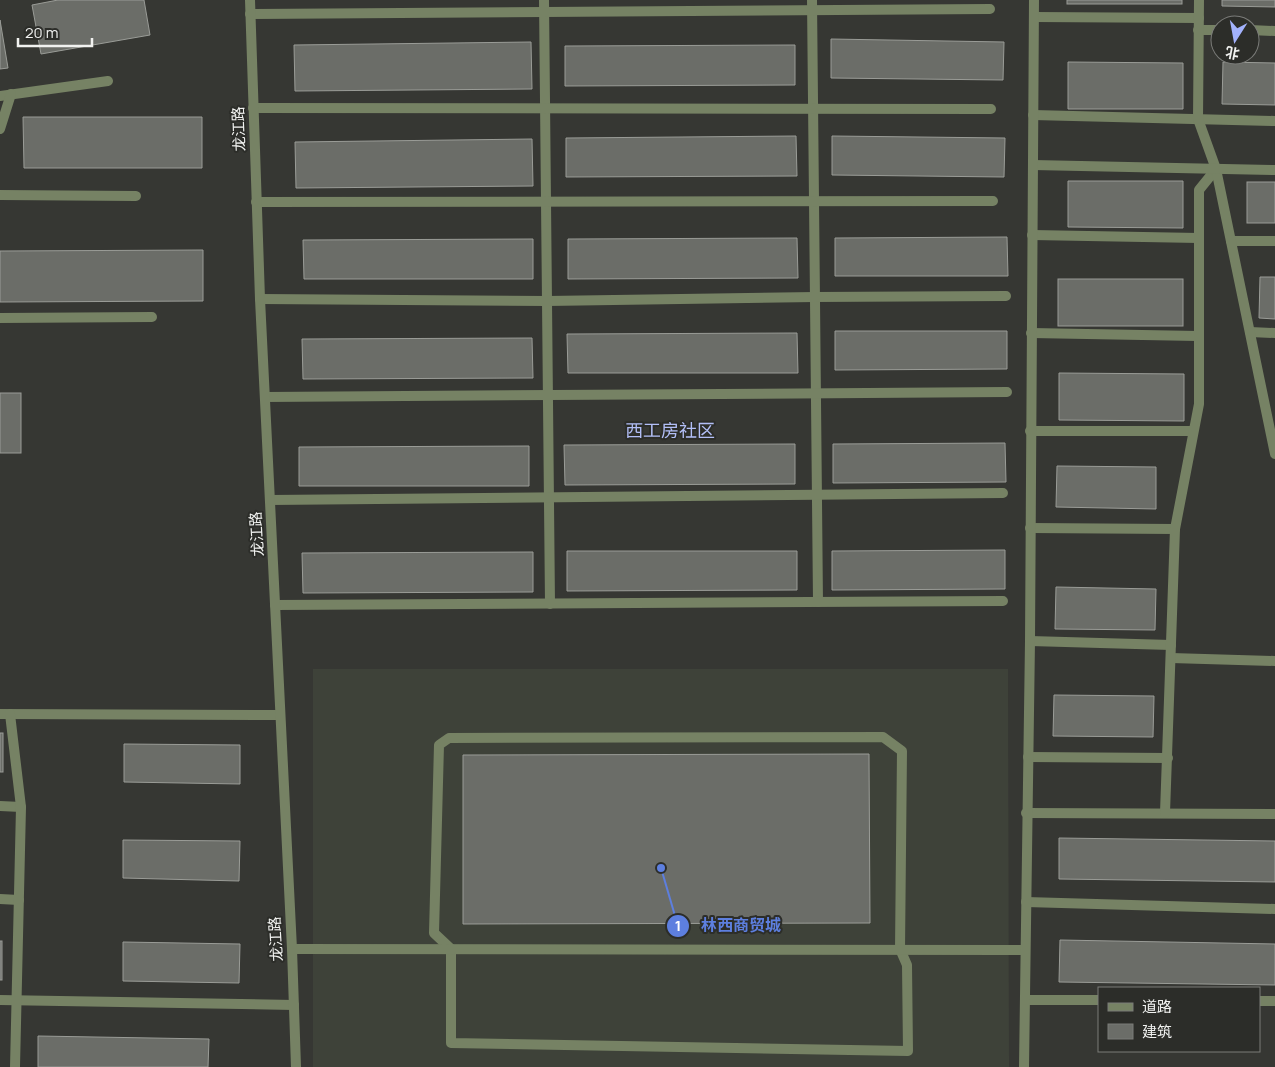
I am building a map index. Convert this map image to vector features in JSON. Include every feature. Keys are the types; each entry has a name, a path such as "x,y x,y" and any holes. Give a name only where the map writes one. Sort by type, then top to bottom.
{"street":[{"name":"龙江路","path":"250,0 260,299 292,948 296,1067"},
{"path":"544,0 550,604"},
{"path":"1024,1067 1026,813 1030,641 1034,0"},
{"path":"1199,0 1198,119 1216,169 1273,432 1275,454"},
{"path":"250,14 544,12 812,5 990,9"},
{"path":"812,5 818,602"},
{"path":"1034,17 1199,18"},
{"path":"1198,30 1210,30"},
{"path":"1260,30 1275,31"},
{"path":"0,129 5,95 108,81"},
{"path":"253,108 991,109"},
{"path":"1033,115 1275,121"},
{"path":"1033,165 1275,170"},
{"path":"1165,813 1176,529 1198,404 1199,190 1216,169"},
{"path":"0,196 136,196"},
{"path":"256,202 993,200"},
{"path":"1032,235 1199,238"},
{"path":"1231,240 1275,241"},
{"path":"260,299 547,301 1006,296"},
{"path":"0,318 152,317"},
{"path":"1250,332 1275,333"},
{"path":"1031,333 1198,336"},
{"path":"265,397 1007,392"},
{"path":"1030,431 1193,432"},
{"path":"270,500 1003,493"},
{"path":"1030,528 1176,529"},
{"path":"275,605 1002,601"},
{"path":"1030,641 1171,645"},
{"path":"1171,658 1275,661"},
{"path":"15,1067 22,807 5,714 280,715"},
{"path":"883,737 902,751 900,950 907,965 908,1051 451,1043 451,949 434,934 439,745 449,738 883,737"},
{"path":"1028,757 1168,758"},
{"path":"0,806 22,807"},
{"path":"1026,813 1275,814"},
{"path":"0,900 18,900"},
{"path":"1026,902 1275,909"},
{"path":"292,948 1025,950"},
{"path":"0,1000 294,1004"},
{"path":"1024,1000 1098,1000"},
{"path":"1260,1001 1275,1001"}],"shaded area":[{"path":"313,669 1008,669 1009,1067 313,1067"}],"building":[{"path":"58,0 144,0 150,35 41,54 32,5"},
{"path":"1067,0 1182,0 1182,4 1067,4"},
{"path":"1222,0 1275,0 1275,7 1222,6"},
{"path":"0,20 8,68 0,69"},
{"path":"831,39 1004,42 1003,80 831,78"},
{"path":"531,42 532,89 295,91 294,45"},
{"path":"795,45 795,85 565,86 565,46"},
{"path":"1068,62 1183,63 1183,109 1068,109"},
{"path":"1275,63 1275,105 1222,104 1223,65"},
{"path":"23,117 202,117 202,168 24,168"},
{"path":"796,136 797,176 566,177 566,138"},
{"path":"832,136 1005,138 1004,177 832,175"},
{"path":"532,139 533,186 296,188 295,142"},
{"path":"1068,181 1183,181 1183,228 1068,227"},
{"path":"1247,182 1275,182 1275,223 1247,223"},
{"path":"1007,237 1008,276 835,276 835,238"},
{"path":"797,238 798,278 568,279 568,239"},
{"path":"533,239 533,279 304,279 303,240"},
{"path":"203,250 203,301 0,302 0,251"},
{"path":"1260,277 1275,277 1275,319 1259,318"},
{"path":"1058,279 1183,279 1183,326 1058,326"},
{"path":"835,331 1007,331 1007,369 835,370"},
{"path":"797,333 798,373 568,373 567,334"},
{"path":"532,338 533,378 303,379 302,339"},
{"path":"1059,373 1184,374 1184,421 1059,420"},
{"path":"0,393 21,393 21,453 0,453"},
{"path":"1005,443 1006,482 833,483 833,444"},
{"path":"795,444 795,484 565,485 564,445"},
{"path":"529,446 529,486 299,486 299,447"},
{"path":"1057,466 1156,467 1156,509 1056,507"},
{"path":"1005,550 1005,589 832,590 832,551"},
{"path":"567,551 797,551 797,590 567,591"},
{"path":"533,552 533,592 303,593 302,553"},
{"path":"1056,587 1156,589 1155,630 1055,629"},
{"path":"1054,695 1154,696 1153,737 1053,736"},
{"path":"0,733 3,733 3,772 0,772"},
{"path":"124,744 240,745 240,784 124,782"},
{"path":"869,754 870,923 463,924 463,755"},
{"path":"1059,838 1275,841 1275,882 1059,879"},
{"path":"123,840 240,841 239,881 123,878"},
{"path":"1060,940 1275,944 1275,985 1059,982"},
{"path":"0,941 2,941 2,980 0,980"},
{"path":"123,942 240,944 239,983 123,981"},
{"path":"38,1036 209,1039 208,1067 38,1067"}],"place":[{"name":"林西商贸城","path":"661,868"}],"district":[{"name":"西工房社区","path":"670,431"}]}
